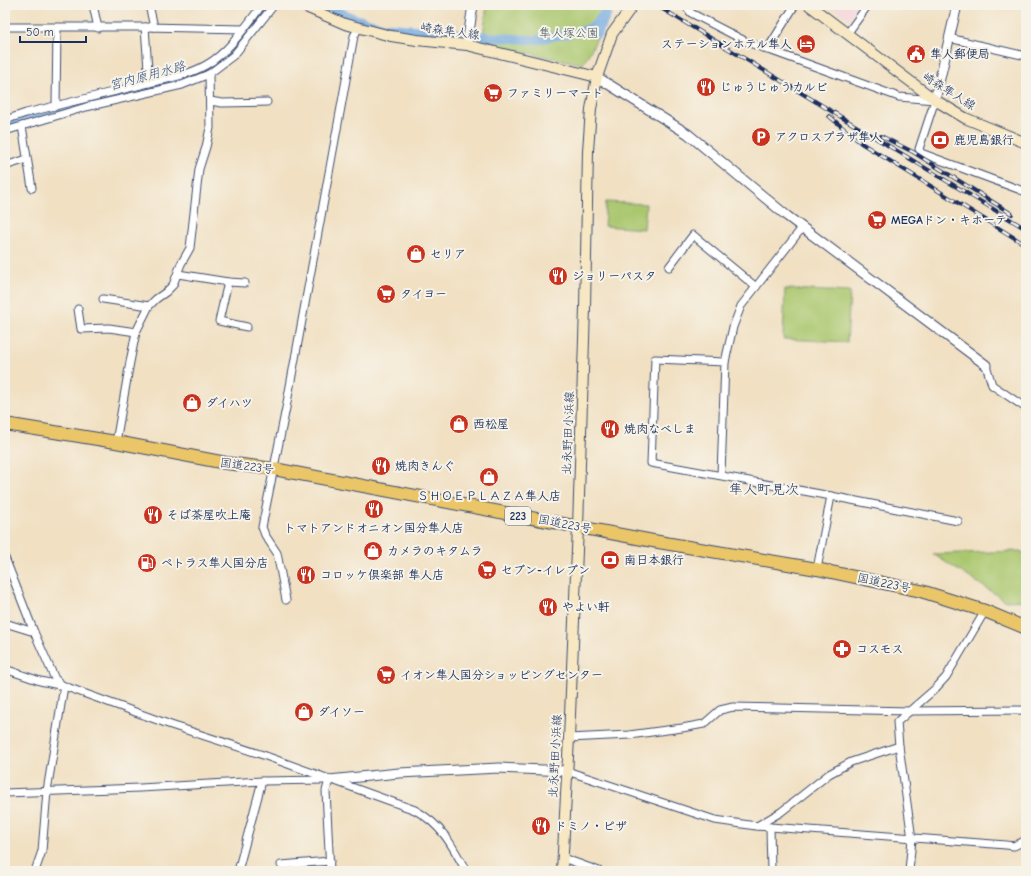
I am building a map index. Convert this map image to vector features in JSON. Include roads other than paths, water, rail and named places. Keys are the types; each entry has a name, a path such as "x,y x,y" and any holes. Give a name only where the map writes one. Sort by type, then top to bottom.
{"highway":[{"name":"国道223号","path":"5,424 116,442 190,457 274,469 578,527 817,569 921,591 985,610 1026,628"}],"main road":[{"name":"崎森隼人線","path":"301,5 345,24 391,36 467,45 597,77"},
{"name":"北永野田小浜線","path":"562,871 578,527 588,151 591,109 597,77 612,34 633,5"},
{"name":"崎森隼人線","path":"809,5 935,100 965,118 1026,142"}],"street":[{"path":"93,5 98,28"},
{"path":"149,5 154,28"},
{"path":"5,120 26,113 184,75 207,65 227,49 262,5"},
{"path":"5,131 86,107 182,85 209,74 234,55 274,5"},
{"path":"467,45 473,5"},
{"path":"685,5 691,14 747,42 767,50 899,97 935,100"},
{"path":"767,50 795,5"},
{"path":"847,34 868,5"},
{"path":"957,5 935,100 919,150 1026,192"},
{"path":"5,27 244,29"},
{"path":"145,27 149,83"},
{"path":"286,600 277,553 265,535 262,527 286,408 354,36 359,27"},
{"path":"56,106 57,28"},
{"path":"949,38 1026,56"},
{"path":"116,442 136,332 149,306 173,285 178,274 180,264 190,248 199,169 209,136 209,74"},
{"path":"597,77 688,134 802,228 986,365 992,384 1026,408"},
{"path":"210,102 267,102"},
{"path":"22,126 32,188"},
{"path":"5,166 27,159"},
{"path":"721,475 725,362 733,326 741,306 802,228"},
{"path":"669,267 693,235 756,287"},
{"path":"178,274 228,282 246,283"},
{"path":"228,282 220,321 247,327"},
{"path":"103,299 149,306"},
{"path":"78,309 81,329 109,328 136,332"},
{"path":"725,362 655,359 651,463 721,475 958,521"},
{"path":"817,569 832,496"},
{"path":"6,562 34,632 56,679 64,686"},
{"path":"909,871 912,838 897,722 935,689 946,676 985,610"},
{"path":"5,623 34,632"},
{"path":"5,670 40,681 64,686 171,725 263,755 415,810 426,816 439,827 450,841 466,871"},
{"path":"35,871 42,851 47,791 64,686"},
{"path":"569,738 629,735 704,724 720,710 733,707 909,711 1026,710"},
{"path":"756,826 781,812 829,774 851,762 899,746"},
{"path":"5,793 165,787 262,781 329,780 399,773 499,768 567,771 715,820 756,826 1014,846 1026,840"},
{"path":"329,780 326,791 330,871"},
{"path":"238,871 262,781"},
{"path":"770,827 770,871"},
{"path":"563,858 599,871"},
{"path":"281,866 330,861"}],"waterway":[{"name":"宮内原用水路","path":"142,91 186,79 210,69 234,48 268,5"},
{"name":"宮内原用水路","path":"323,5 353,18 383,27 457,33"},
{"name":"宮内原用水路","path":"481,36 535,40 586,30 594,26 611,5"},
{"name":"宮内原用水路","path":"597,34 607,15"},
{"name":"宮内原用水路","path":"5,126 92,101 127,94"}],"railway":[{"path":"656,5 1026,229"},
{"path":"829,116 861,143 1026,245"},
{"path":"881,136 913,152 1012,214"}],"place":[{"name":"ステーションホテル隼人","path":"806,44"},
{"name":"隼人郵便局","path":"916,54"},
{"name":"じゅうじゅうカルビ","path":"706,87"},
{"name":"ファミリーマート","path":"493,93"},
{"name":"アクロスプラザ隼人","path":"761,137"},
{"name":"鹿児島銀行","path":"940,140"},
{"name":"MEGAドン・キホーテ","path":"877,220"},
{"name":"セリア","path":"416,254"},
{"name":"ジョリーパスタ","path":"558,276"},
{"name":"タイヨー","path":"386,294"},
{"name":"ダイハツ","path":"192,403"},
{"name":"西松屋","path":"459,424"},
{"name":"焼肉なべしま","path":"610,429"},
{"name":"焼肉きんぐ","path":"381,466"},
{"name":"ＳＨＯＥＰＬＡＺＡ隼人店","path":"489,477"},
{"name":"トマトアンドオニオン国分隼人店","path":"374,509"},
{"name":"そば茶屋吹上庵","path":"153,515"},
{"name":"カメラのキタムラ","path":"373,551"},
{"name":"南日本銀行","path":"610,560"},
{"name":"ペトラス隼人国分店","path":"147,563"},
{"name":"セブン-イレブン","path":"487,570"},
{"name":"コロッケ倶楽部 隼人店","path":"306,575"},
{"name":"やよい軒","path":"548,607"},
{"name":"コスモス","path":"842,649"},
{"name":"イオン隼人国分ショッピングセンター","path":"386,675"},
{"name":"ダイソー","path":"304,712"},
{"name":"ドミノ・ピザ","path":"541,826"}],"district":[{"name":"隼人町見次","path":"764,489"}],"park label":[{"name":"隼人塚公園","path":"569,33"}]}
